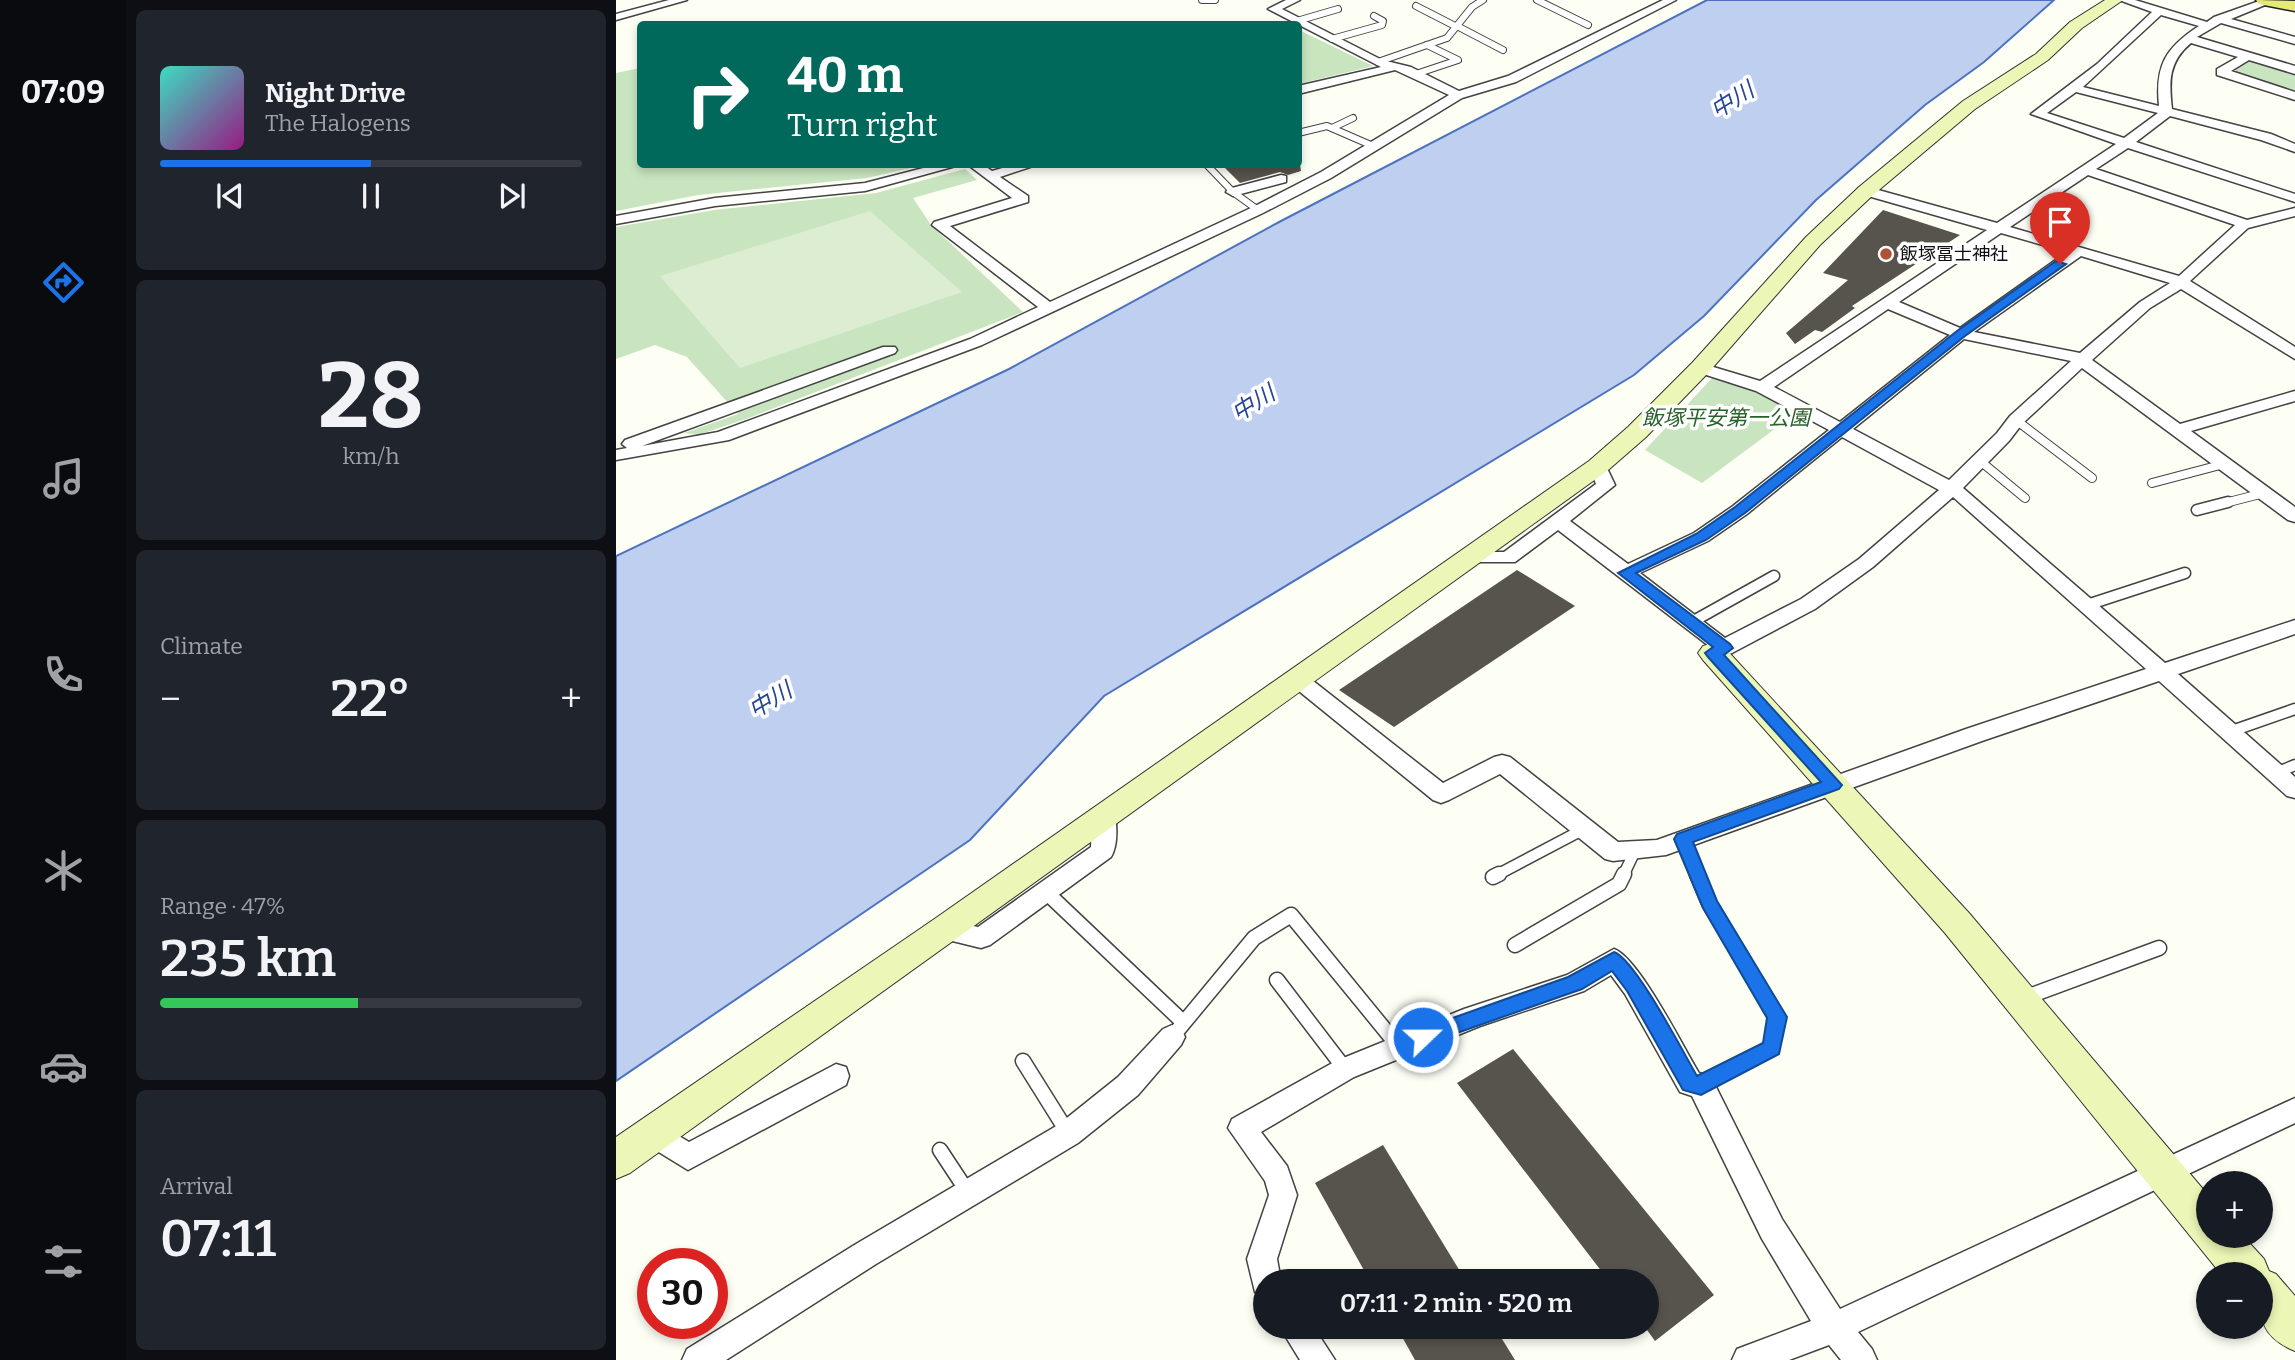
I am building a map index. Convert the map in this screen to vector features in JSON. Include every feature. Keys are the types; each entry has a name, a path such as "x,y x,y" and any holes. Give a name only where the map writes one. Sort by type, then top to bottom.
{"main road":[{"path":"2264,1 2295,9"}],"street":[{"path":"616,17 682,0"},
{"path":"1296,0 1273,9 1297,21"},
{"path":"616,455 705,440 747,428 976,342 1258,210 1458,96 1512,79 1671,0"},
{"path":"616,1160 1598,466 1637,432 1700,368 1814,241 1867,191 1969,105 2042,57 2076,25 2115,0"},
{"path":"2124,0 2159,11 2295,41"},
{"path":"2243,0 2264,1"},
{"path":"2165,113 2164,71 2175,53 2212,22 2264,1"},
{"path":"2159,11 2112,60 2077,89 2037,114 2295,198"},
{"path":"1302,23 1378,62 1416,74 1458,96"},
{"path":"2191,39 2295,70"},
{"path":"2248,56 2221,72 2295,96"},
{"path":"1302,89 1394,67"},
{"path":"2077,89 2266,137 2295,148"},
{"path":"1762,387 2126,143 2165,113"},
{"path":"616,220 715,202 865,187 941,168"},
{"path":"978,168 1023,199 939,225 1028,295 1051,309"},
{"path":"989,176 1018,168"},
{"path":"2084,169 2245,224"},
{"path":"1233,192 1281,178"},
{"path":"1867,191 2180,282 2295,354"},
{"path":"1719,650 1808,604 1866,563 1952,488 2003,437 2016,420 2083,360 2145,306 2180,282 2245,224 2295,212"},
{"path":"1625,573 1701,537 1740,510 1961,334 2078,251"},
{"path":"1886,303 1961,334 2083,360 2295,516"},
{"path":"616,449 889,350"},
{"path":"1700,368 1762,387 1952,488 2229,732 2285,769 2295,790"},
{"path":"2177,430 2295,396"},
{"path":"1469,556 1507,558 1606,485 1598,466"},
{"path":"1559,521 1690,623 1719,650 1833,785 1957,923 2196,1212"},
{"path":"1296,678 1441,794 1502,763 1613,852 1635,851 1658,849 1833,785 2295,627"},
{"path":"944,930 981,938 1046,892 1103,851 1104,815"},
{"path":"1264,1269 1262,1259 1283,1195 1278,1175 1242,1128 1345,1069 1473,1017 1575,983 1614,960 1633,986 1690,1083 1701,1086 1761,1211 1833,1328 1861,1360"},
{"path":"698,1360 866,1254 1069,1134 1128,1086 1177,1029"},
{"path":"654,1134 688,1157 836,1076"},
{"path":"1748,1360 1833,1328 2295,1110"},
{"path":"2226,1248 2239,1262"},
{"path":"1304,1339 1319,1360"}],"lane":[{"path":"1202,0 1215,0"},
{"path":"1463,0 1474,6"},
{"path":"1378,62 1447,38 1474,6 1483,0"},
{"path":"1537,0 1588,25"},
{"path":"1416,6 1503,50"},
{"path":"1297,21 1338,9"},
{"path":"1332,38 1382,25 1383,21 1374,16"},
{"path":"1416,74 1458,60 1427,45"},
{"path":"1332,128 1353,118"},
{"path":"1302,132 1328,126 1373,146"},
{"path":"1210,168 1233,192 1258,210"},
{"path":"2016,420 2092,478"},
{"path":"1979,460 2025,498"},
{"path":"2152,483 2224,464"},
{"path":"2197,510 2264,493"},
{"path":"2087,605 2185,573"},
{"path":"1690,623 1774,576"},
{"path":"2229,732 2295,709"},
{"path":"1493,877 1584,829"},
{"path":"1683,839 1709,903 1777,1017 1772,1048 1701,1086"},
{"path":"1515,945 1619,884 1635,851"},
{"path":"1046,892 1177,1029 1254,938 1291,915 1399,1046"},
{"path":"2020,1000 2159,948"},
{"path":"1277,980 1345,1069"},
{"path":"1023,1061 1069,1134"},
{"path":"940,1150 970,1194"}],"green space":[{"path":"1302,31 1373,66 1302,83"},
{"path":"2252,59 2295,72 2295,93 2233,72"},
{"path":"637,69 637,168 911,168 867,178 698,195 616,211 616,73"},
{"path":"965,169 977,180 913,198 931,225 1023,312 698,435 684,433 738,414 687,357 655,345 616,359 616,227 714,210 876,193"},
{"path":"870,211 962,292 740,368 660,276"},
{"name":"飯塚平安第一公園","path":"1714,376 1759,388 1800,410 1702,483 1645,450"}],"water":[{"name":"中川","path":"1707,0 2054,0 1984,62 1925,105 1816,200 1704,316 1634,375 1104,696 970,840 616,1081 616,556 1009,369 1281,221"}],"building":[{"path":"1225,168 1301,168 1301,171 1288,175 1280,172 1240,183"},
{"name":"飯塚冨士神社","path":"1883,210 1960,235 1852,306 1855,308 1822,332 1815,330 1795,344 1786,333 1848,280 1823,273"},
{"path":"1517,570 1575,606 1394,727 1339,690"},
{"path":"1513,1049 1714,1295 1659,1338 1659,1269 1600,1269 1457,1083"},
{"path":"1383,1145 1459,1269 1363,1269 1315,1183"},
{"path":"1403,1339 1502,1339 1515,1360 1415,1360"}],"place":[{"name":"飯塚冨士神社","path":"1886,254"}],"route":[{"path":"1423,1037 1473,1017 1575,983 1614,960 1633,986 1690,1083 1701,1086 1772,1048 1777,1017 1709,903 1683,839 1833,785 1713,653 1725,648 1625,573 1701,537 1740,510 1961,334 2060,264"}]}
